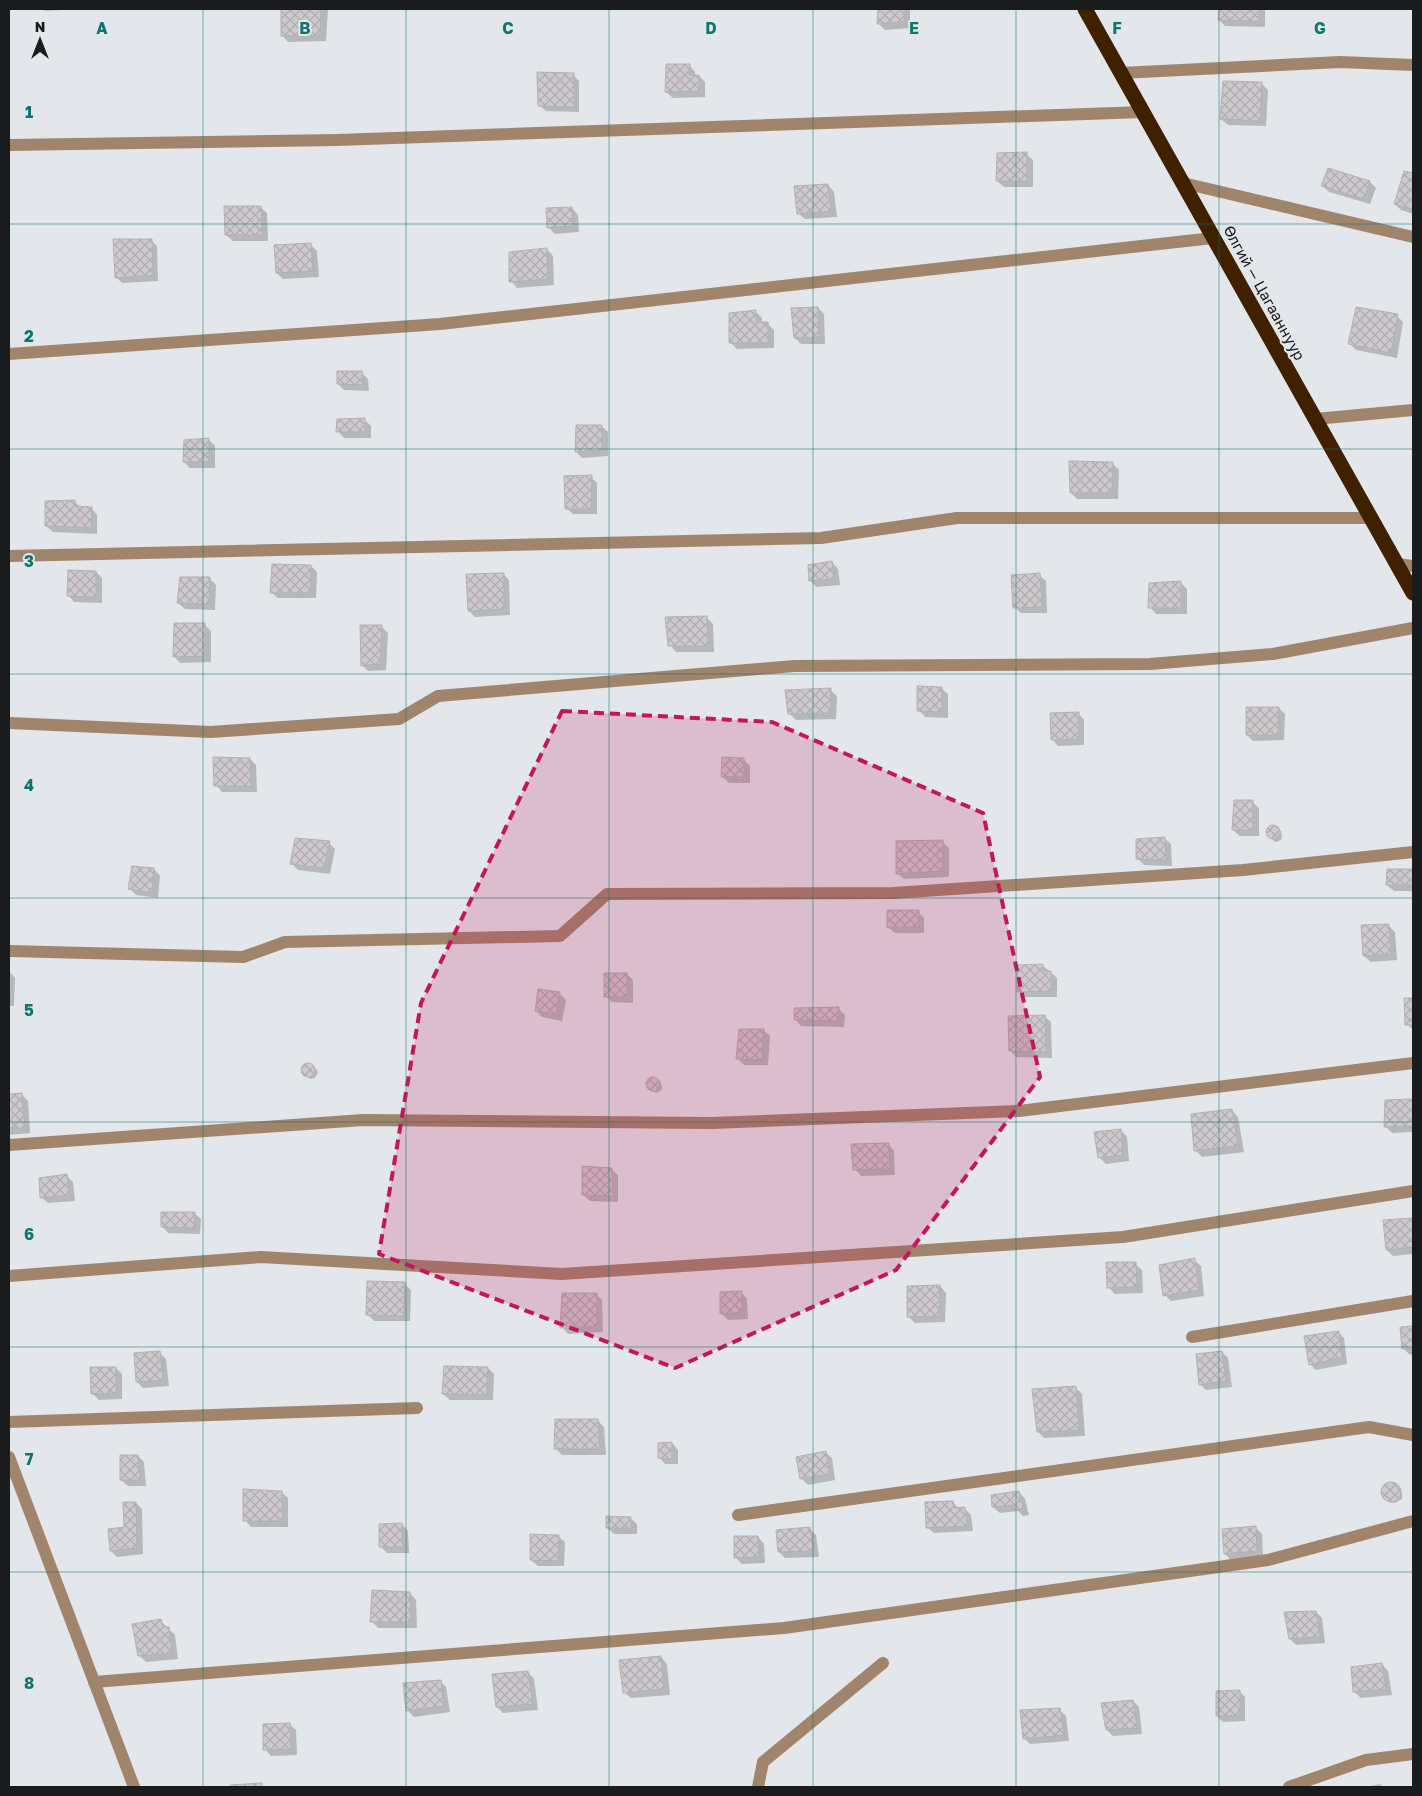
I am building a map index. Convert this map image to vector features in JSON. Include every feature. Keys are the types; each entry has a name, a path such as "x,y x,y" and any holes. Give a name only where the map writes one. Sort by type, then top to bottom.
{"highway":[{"name":"Өлгий — Цагааннуур","path":"1085,9 1413,594"}],"street":[{"path":"1120,73 1340,62 1413,65"},
{"path":"9,145 337,140 1143,112"},
{"path":"1182,183 1413,237"},
{"path":"9,354 440,324 1213,238"},
{"path":"1315,419 1413,410"},
{"path":"9,556 821,538 957,518 1371,518"},
{"path":"1397,564 1413,566"},
{"path":"9,723 211,732 399,719 438,696 794,666 1150,664 1273,654 1413,628"},
{"path":"9,951 243,957 286,942 560,936 607,894 893,893 1243,870 1413,852"},
{"path":"9,1145 363,1120 712,1123 1019,1111 1413,1063"},
{"path":"9,1276 262,1257 562,1274 1122,1237 1413,1191"},
{"path":"1192,1337 1413,1301"},
{"path":"9,1422 417,1408"},
{"path":"738,1515 1369,1427 1413,1435"},
{"path":"9,1457 134,1787"},
{"path":"94,1682 784,1628 1268,1560 1413,1521"},
{"path":"758,1787 763,1762 883,1663"},
{"path":"1289,1787 1366,1760 1413,1754"}],"highlighted area":[{"path":"562,711 772,722 983,813 1040,1077 896,1270 675,1368 379,1254 421,1003"}],"building":[{"path":"281,9 321,9 320,35 281,36"},
{"path":"878,9 904,9 904,22 877,24"},
{"path":"1219,9 1259,9 1259,21 1218,20"},
{"path":"666,64 690,64 689,75 699,75 699,91 665,92"},
{"path":"537,72 574,73 574,107 538,106"},
{"path":"1223,81 1262,82 1260,121 1220,119"},
{"path":"1027,152 1027,181 996,181 997,153"},
{"path":"1328,168 1370,181 1364,199 1321,186"},
{"path":"1404,171 1413,173 1413,210 1394,204"},
{"path":"828,184 831,211 797,214 794,186"},
{"path":"224,206 261,206 262,235 225,235"},
{"path":"572,207 573,226 547,228 546,208"},
{"path":"113,239 152,239 153,275 115,278"},
{"path":"311,243 313,271 276,273 274,245"},
{"path":"547,248 548,279 509,282 509,252"},
{"path":"818,307 819,338 794,338 791,308"},
{"path":"1356,307 1398,314 1391,353 1348,344"},
{"path":"756,310 756,322 768,322 768,343 729,343 729,313"},
{"path":"337,371 362,371 363,385 337,384"},
{"path":"365,418 365,432 336,432 337,419"},
{"path":"576,425 602,425 602,450 575,452"},
{"path":"209,438 209,462 183,462 184,440"},
{"path":"1069,461 1113,462 1112,493 1070,493"},
{"path":"592,475 591,509 565,509 564,476"},
{"path":"75,500 76,506 92,507 91,528 45,526 45,501"},
{"path":"832,561 834,579 809,581 808,565"},
{"path":"272,564 311,565 310,593 270,593"},
{"path":"68,570 96,571 96,597 67,596"},
{"path":"504,573 504,609 468,611 466,574"},
{"path":"1040,573 1042,607 1013,608 1011,575"},
{"path":"180,577 210,577 209,604 177,603"},
{"path":"1181,581 1181,608 1148,608 1149,583"},
{"path":"707,616 708,646 668,646 665,617"},
{"path":"174,623 205,623 205,656 173,657"},
{"path":"360,625 382,625 380,664 361,666"},
{"path":"917,686 942,687 942,712 917,711"},
{"path":"831,688 830,713 788,714 785,690"},
{"path":"1246,707 1279,707 1278,735 1246,735"},
{"path":"1079,712 1079,739 1051,740 1050,713"},
{"path":"213,757 250,758 251,786 214,786"},
{"path":"722,757 744,758 744,777 721,777"},
{"path":"1234,800 1253,800 1253,830 1232,830"},
{"path":"1273,825 1278,827 1280,832 1278,837 1273,839 1268,837 1266,832 1268,827"},
{"path":"1165,837 1166,860 1136,859 1136,839"},
{"path":"295,838 330,841 324,868 290,864"},
{"path":"943,840 943,871 896,874 896,841"},
{"path":"132,866 154,868 152,893 128,889"},
{"path":"1387,869 1413,869 1413,885 1386,885"},
{"path":"887,910 919,910 919,927 887,928"},
{"path":"1389,924 1391,954 1363,956 1361,925"},
{"path":"1043,964 1043,971 1051,971 1051,991 1017,992 1017,965"},
{"path":"604,973 627,973 627,997 604,997"},
{"path":"538,989 560,992 556,1015 535,1011"},
{"path":"1404,998 1413,998 1413,1025 1405,1025"},
{"path":"839,1007 838,1021 794,1020 794,1008"},
{"path":"1045,1015 1046,1052 1009,1051 1008,1016"},
{"path":"739,1029 764,1029 762,1060 736,1059"},
{"path":"305,1063 311,1063 315,1070 311,1077 305,1077 301,1073 301,1067"},
{"path":"650,1077 656,1077 660,1084 656,1091 650,1091 646,1087 646,1081"},
{"path":"22,1093 25,1128 9,1128 9,1094"},
{"path":"1413,1099 1413,1126 1384,1127 1385,1100"},
{"path":"1232,1109 1238,1146 1194,1151 1191,1114"},
{"path":"1121,1129 1123,1155 1098,1158 1094,1132"},
{"path":"889,1143 890,1169 853,1170 851,1144"},
{"path":"582,1166 612,1168 613,1196 582,1195"},
{"path":"67,1174 69,1195 40,1198 39,1178"},
{"path":"161,1212 195,1212 194,1228 161,1227"},
{"path":"1413,1218 1413,1247 1386,1250 1383,1220"},
{"path":"1195,1258 1199,1290 1163,1296 1159,1265"},
{"path":"1106,1262 1136,1262 1137,1287 1107,1288"},
{"path":"367,1281 405,1282 404,1316 366,1315"},
{"path":"940,1285 939,1316 907,1317 907,1286"},
{"path":"742,1291 742,1313 720,1314 720,1292"},
{"path":"562,1293 597,1293 597,1326 560,1328"},
{"path":"1413,1326 1413,1348 1402,1349 1400,1327"},
{"path":"1339,1331 1342,1357 1309,1365 1304,1336"},
{"path":"160,1351 163,1380 136,1382 134,1353"},
{"path":"1222,1351 1226,1381 1199,1385 1196,1354"},
{"path":"444,1366 488,1367 487,1395 442,1394"},
{"path":"90,1367 116,1367 116,1393 91,1394"},
{"path":"1076,1386 1079,1430 1037,1432 1032,1389"},
{"path":"555,1419 598,1419 600,1449 554,1449"},
{"path":"672,1442 672,1459 658,1458 658,1443"},
{"path":"826,1451 830,1474 800,1479 796,1457"},
{"path":"120,1455 138,1455 140,1480 120,1480"},
{"path":"1391,1482 1398,1485 1401,1492 1398,1499 1391,1502 1384,1499 1381,1492 1384,1485"},
{"path":"243,1489 282,1491 283,1521 243,1521"},
{"path":"1019,1491 1023,1509 1015,1510 1014,1505 992,1507 991,1495"},
{"path":"953,1501 954,1508 965,1507 967,1526 926,1528 925,1502"},
{"path":"123,1502 136,1502 137,1548 110,1551 108,1529 124,1527"},
{"path":"606,1516 631,1517 631,1528 606,1528"},
{"path":"402,1523 403,1547 379,1547 379,1524"},
{"path":"1256,1526 1257,1551 1224,1554 1222,1529"},
{"path":"810,1527 813,1551 778,1552 776,1530"},
{"path":"530,1534 559,1535 558,1561 530,1560"},
{"path":"734,1536 758,1536 759,1557 734,1558"},
{"path":"372,1590 410,1592 411,1622 370,1622"},
{"path":"1316,1611 1320,1637 1289,1639 1284,1612"},
{"path":"161,1619 163,1627 169,1627 172,1653 138,1656 132,1624"},
{"path":"661,1656 664,1689 623,1693 619,1660"},
{"path":"1382,1663 1386,1689 1353,1692 1351,1667"},
{"path":"528,1671 533,1704 496,1707 492,1674"},
{"path":"441,1680 444,1706 406,1711 403,1683"},
{"path":"1240,1690 1240,1715 1216,1716 1216,1691"},
{"path":"1133,1700 1137,1728 1106,1730 1101,1703"},
{"path":"1060,1708 1064,1735 1023,1739 1020,1710"},
{"path":"290,1723 291,1749 263,1750 263,1724"},
{"path":"262,1783 262,1787 230,1787 230,1785"}]}
